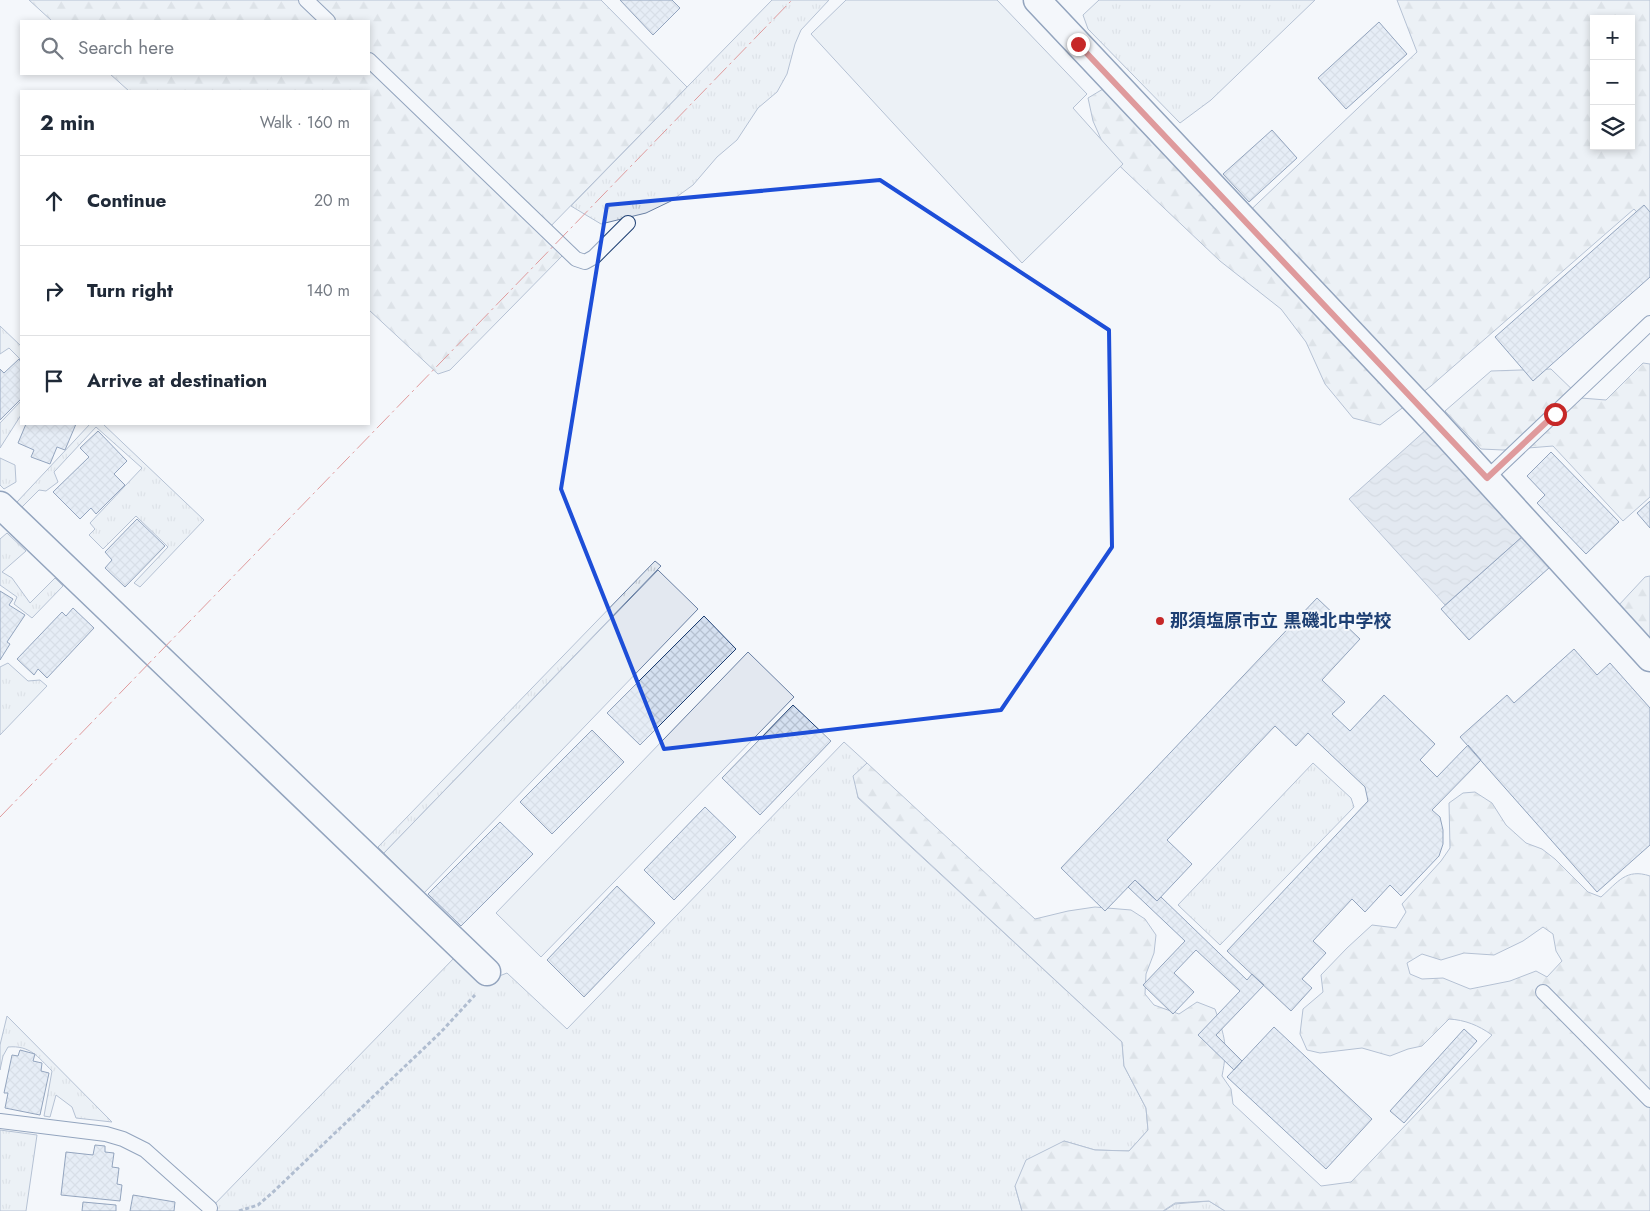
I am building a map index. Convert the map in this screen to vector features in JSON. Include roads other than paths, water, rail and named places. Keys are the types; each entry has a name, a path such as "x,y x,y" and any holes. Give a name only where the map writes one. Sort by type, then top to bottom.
{"street":[{"path":"1037,0 1428,414 1650,658"},
{"path":"0,505 487,972"}],"lane":[{"path":"306,0 327,20"},
{"path":"370,61 576,259 585,262 594,257 628,223"},
{"path":"1487,478 1650,323"},
{"path":"1543,992 1650,1100"},
{"path":"0,1121 106,1134 123,1139 145,1150 210,1208"}],"water":[{"path":"1427,429 1523,536 1445,605 1349,499"}],"place":[{"name":"那須塩原市立 黒磯北中学校","path":"1160,621"}]}
